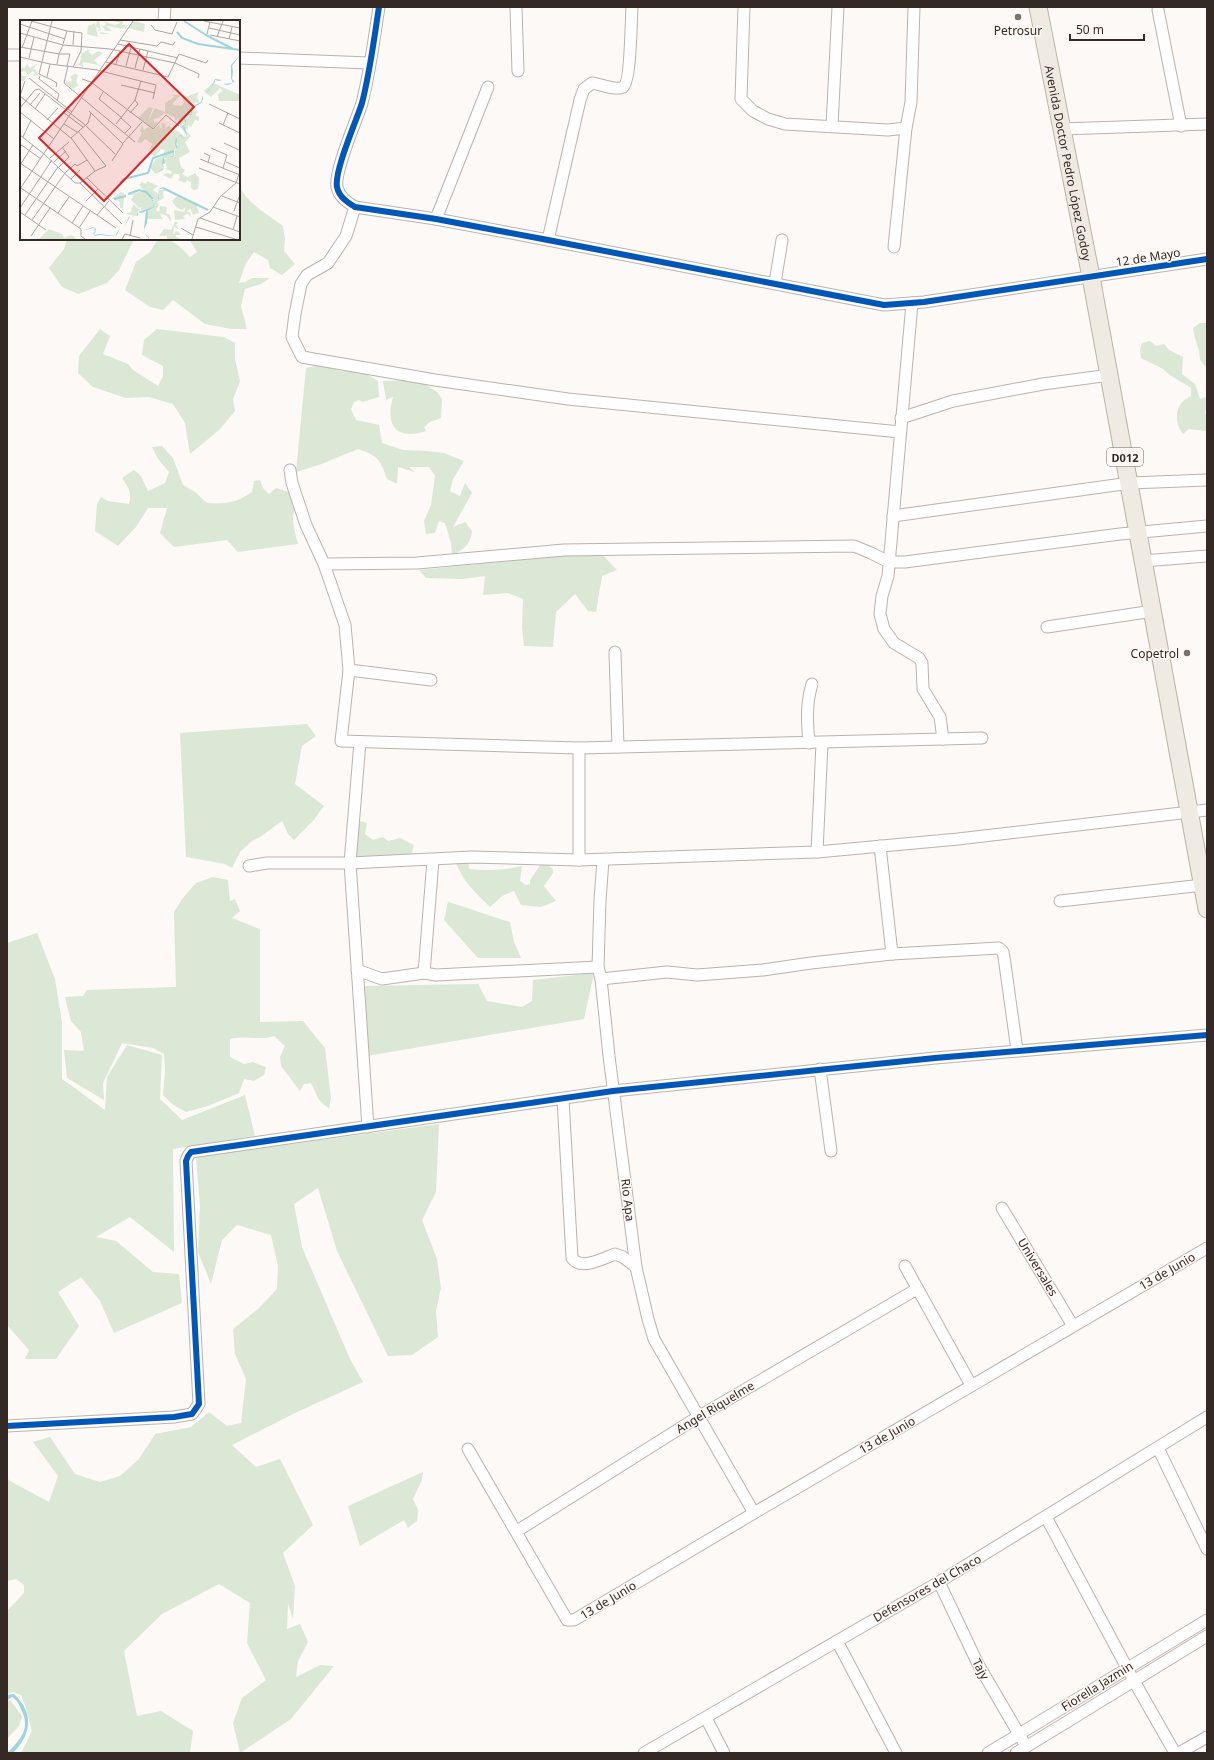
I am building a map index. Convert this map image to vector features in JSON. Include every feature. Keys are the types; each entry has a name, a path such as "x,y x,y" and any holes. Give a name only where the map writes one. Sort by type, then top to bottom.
{"main road":[{"name":"Avenida Doctor Pedro López Godoy","path":"1038,7 1092,277 1139,532 1167,698 1199,811 1203,885 1207,909"}],"street":[{"path":"164,20 165,7"},
{"path":"379,7 362,101 344,155 337,186 339,194 346,202 355,207 346,236 328,264 307,275 301,284 292,337 302,357 435,380 568,400 900,432"},
{"path":"516,7 518,72"},
{"path":"548,240 580,100 584,89 592,82 617,88 626,84 632,7"},
{"path":"744,7 741,99 753,111 768,119 785,124 888,130 906,128"},
{"path":"832,126 838,7"},
{"path":"894,247 906,128 911,102 914,7"},
{"path":"1158,10 1181,126"},
{"path":"7,55 20,55"},
{"path":"240,58 369,63"},
{"path":"436,219 488,87"},
{"path":"1062,129 1207,124"},
{"name":"12 de Mayo","path":"355,207 436,219 884,305 912,303 1207,259"},
{"path":"775,283 782,240"},
{"path":"912,303 888,576 882,596 880,614 884,629 894,643 919,658 922,663 924,689 940,717 943,739"},
{"path":"902,418 953,401 1043,384 1110,375"},
{"path":"290,470 292,483 306,525 324,564 345,625 349,670 341,741 579,748 982,738"},
{"path":"893,516 1130,483 1207,480"},
{"path":"324,564 417,563 564,550 854,546 889,562 932,560 1139,532 1207,526"},
{"path":"1143,561 1207,556"},
{"path":"1047,627 1153,611"},
{"path":"614,652 618,747"},
{"path":"349,670 431,680"},
{"path":"809,743 807,710 808,698 812,684"},
{"path":"360,742 350,863 368,1127"},
{"path":"817,852 822,743"},
{"path":"579,748 579,860"},
{"path":"249,866 267,863 350,863 472,857 603,860 817,852 966,838 1199,811"},
{"path":"880,846 892,954"},
{"path":"424,974 433,860"},
{"name":"Rio Apa","path":"603,860 598,967 601,978 613,1091 636,1267 654,1339 754,1513"},
{"path":"1060,901 1203,885"},
{"path":"601,978 667,972 697,975 764,970 892,954 999,948 1003,952 1004,957 1017,1050"},
{"path":"357,970 382,979 424,974 436,975 598,967"},
{"path":"7,1426 174,1417 192,1414 199,1404 186,1161 191,1152 613,1091 1017,1050 1207,1035"},
{"path":"820,1069 831,1151"},
{"path":"563,1099 572,1258 577,1262 586,1264 615,1254 624,1257 636,1267"},
{"name":"Universales","path":"1002,1208 1073,1326"},
{"name":"13 de Junio","path":"517,1531 567,1620 580,1618 754,1513 1207,1248"},
{"path":"905,1266 971,1385"},
{"name":"Angel Riquelme","path":"517,1531 698,1417 917,1289"},
{"name":"Defensores del Chaco","path":"644,1753 939,1582 1207,1418"},
{"path":"1158,1448 1207,1549"},
{"path":"468,1449 517,1531"},
{"path":"1046,1517 1134,1681 1175,1753"},
{"name":"Tajy","path":"939,1582 978,1664 1029,1750"},
{"name":"Fiorella Jazmin","path":"988,1753 1207,1620"},
{"name":"Fiorella Jazmin","path":"1016,1753 1029,1750 1134,1681 1207,1636"},
{"path":"837,1641 896,1753"},
{"path":"706,1718 724,1753"},
{"path":"1179,1753 1207,1737"}],"green space":[{"path":"240,188 247,198 264,213 283,226 285,239 284,251 295,264 282,275 270,268 268,260 254,252 246,263 239,283 245,282 252,278 270,278 261,284 245,289 241,306 247,329 231,329 205,324 173,300 163,310 150,307 125,290 136,262 150,252 157,240 169,240 173,242 180,246 190,257 197,252 190,240 240,240"},
{"path":"67,240 134,240 119,270 107,283 78,294 62,287 49,268 64,249"},
{"path":"1200,323 1207,323 1207,366 1205,366 1200,360 1193,328"},
{"path":"100,329 110,336 103,354 128,364 133,370 158,386 163,376 163,366 142,355 144,340 157,329 224,337 235,343 235,359 240,381 233,399 235,411 219,430 190,454 185,423 173,404 149,397 126,398 93,387 78,373 79,356"},
{"path":"1150,341 1156,346 1164,344 1169,350 1183,357 1182,374 1195,384 1200,399 1207,397 1205,414 1207,415 1207,431 1189,429 1183,434 1178,424 1177,413 1182,403 1191,396 1191,388 1163,369 1141,358 1140,350 1142,343"},
{"path":"321,365 341,371 363,372 378,381 379,397 363,402 359,400 354,402 351,409 356,420 379,425 382,443 403,450 444,453 464,461 453,479 450,491 460,496 465,483 472,493 453,527 465,522 472,531 470,540 463,549 452,556 451,543 445,523 439,521 435,533 426,534 424,521 431,505 435,476 429,467 409,467 415,472 398,467 397,484 387,479 383,468 374,456 358,449 319,465 296,472 306,368"},
{"path":"408,380 422,382 437,392 442,399 441,418 430,422 424,427 426,431 416,434 400,432 395,428 392,423 391,416 393,397 386,400 383,381"},
{"path":"162,446 173,458 183,485 195,492 207,503 225,503 236,501 252,492 254,481 260,480 263,488 269,494 276,488 295,494 299,504 294,512 293,523 298,544 238,552 227,540 174,547 160,533 167,508 148,508 136,527 118,546 95,531 97,504 101,497 108,501 129,504 129,491 122,478 134,470 141,476 148,491 165,483 169,472 158,459 152,447"},
{"path":"600,552 617,570 602,576 596,612 588,611 575,594 556,612 553,647 524,646 522,628 523,599 508,593 483,595 485,576 462,579 426,578 419,570"},
{"path":"307,724 316,736 302,746 295,784 324,806 313,821 294,840 288,834 282,821 252,841 240,852 232,868 225,864 186,857 180,733"},
{"path":"355,820 367,823 365,834 373,840 383,837 388,841 400,838 414,845 411,855 350,861"},
{"path":"468,857 469,869 496,870 522,866 520,881 526,885 530,884 530,880 543,861 553,869 553,873 544,886 556,901 541,907 521,905 514,891 502,896 490,907 474,891 458,869 455,861"},
{"path":"213,877 228,880 230,901 235,899 240,911 232,918 260,929 260,1022 303,1021 325,1048 331,1098 329,1109 319,1100 311,1083 304,1084 300,1091 281,1066 280,1057 285,1046 274,1036 263,1038 230,1039 230,1057 244,1064 253,1062 266,1067 264,1075 254,1081 244,1079 239,1093 208,1106 186,1112 172,1104 163,1095 165,1070 164,1054 153,1048 122,1043 103,1083 104,1100 67,1078 64,1050 84,1051 81,1032 71,1021 65,997 83,996 87,990 176,987 174,912 182,899 196,883"},
{"path":"448,902 510,922 514,942 521,958 478,958 444,920"},
{"path":"37,933 55,979 62,1022 62,1079 105,1110 107,1077 127,1045 162,1055 160,1099 182,1120 245,1095 255,1136 173,1149 174,1252 130,1217 96,1237 116,1241 153,1272 179,1274 182,1303 114,1333 100,1301 81,1277 58,1292 79,1326 56,1359 25,1359 29,1350 7,1325 7,943"},
{"path":"594,973 584,1019 367,1056 365,986 478,984 487,1001 522,1007 532,1001 533,980"},
{"path":"439,1124 436,1192 422,1220 437,1259 441,1288 436,1311 438,1337 412,1355 388,1356 337,1251 318,1188 294,1204 302,1247 350,1359 363,1382 295,1413 232,1445 256,1467 280,1459 313,1525 283,1553 295,1586 293,1619 288,1603 287,1629 300,1624 308,1642 298,1661 296,1677 320,1665 334,1666 291,1719 240,1753 233,1723 242,1698 266,1680 247,1643 250,1603 219,1584 162,1614 124,1651 137,1716 161,1711 193,1731 190,1753 21,1753 32,1731 21,1695 13,1692 7,1694 7,1611 24,1593 24,1585 16,1579 7,1581 7,1478 49,1502 58,1476 33,1442 50,1437 75,1474 100,1482 120,1476 139,1459 155,1434 191,1427 209,1412 227,1426 241,1423 246,1379 235,1354 233,1329 258,1309 277,1289 278,1266 271,1235 237,1225 222,1240 211,1284 198,1252 200,1206 196,1157"},
{"path":"423,1472 422,1480 413,1499 418,1510 417,1521 408,1528 404,1520 360,1546 348,1506"},
{"path":"10,1700 22,1716 19,1726 7,1739 7,1701"}],"water":[{"path":"14,1694 25,1709 28,1724 27,1731 19,1746 13,1753 7,1753 20,1738 25,1728 24,1716 18,1702 12,1697 7,1700 7,1695"}],"cycle path":[{"path":"379,7 365,91 342,158 337,180 337,187 341,196 355,207 436,219 884,305 924,302 1207,259"},
{"path":"7,1426 174,1417 192,1414 199,1404 186,1161 191,1152 613,1091 935,1058 1207,1035"}],"place":[{"name":"Petrosur","path":"1018,17"},
{"name":"Copetrol","path":"1187,653"}]}
